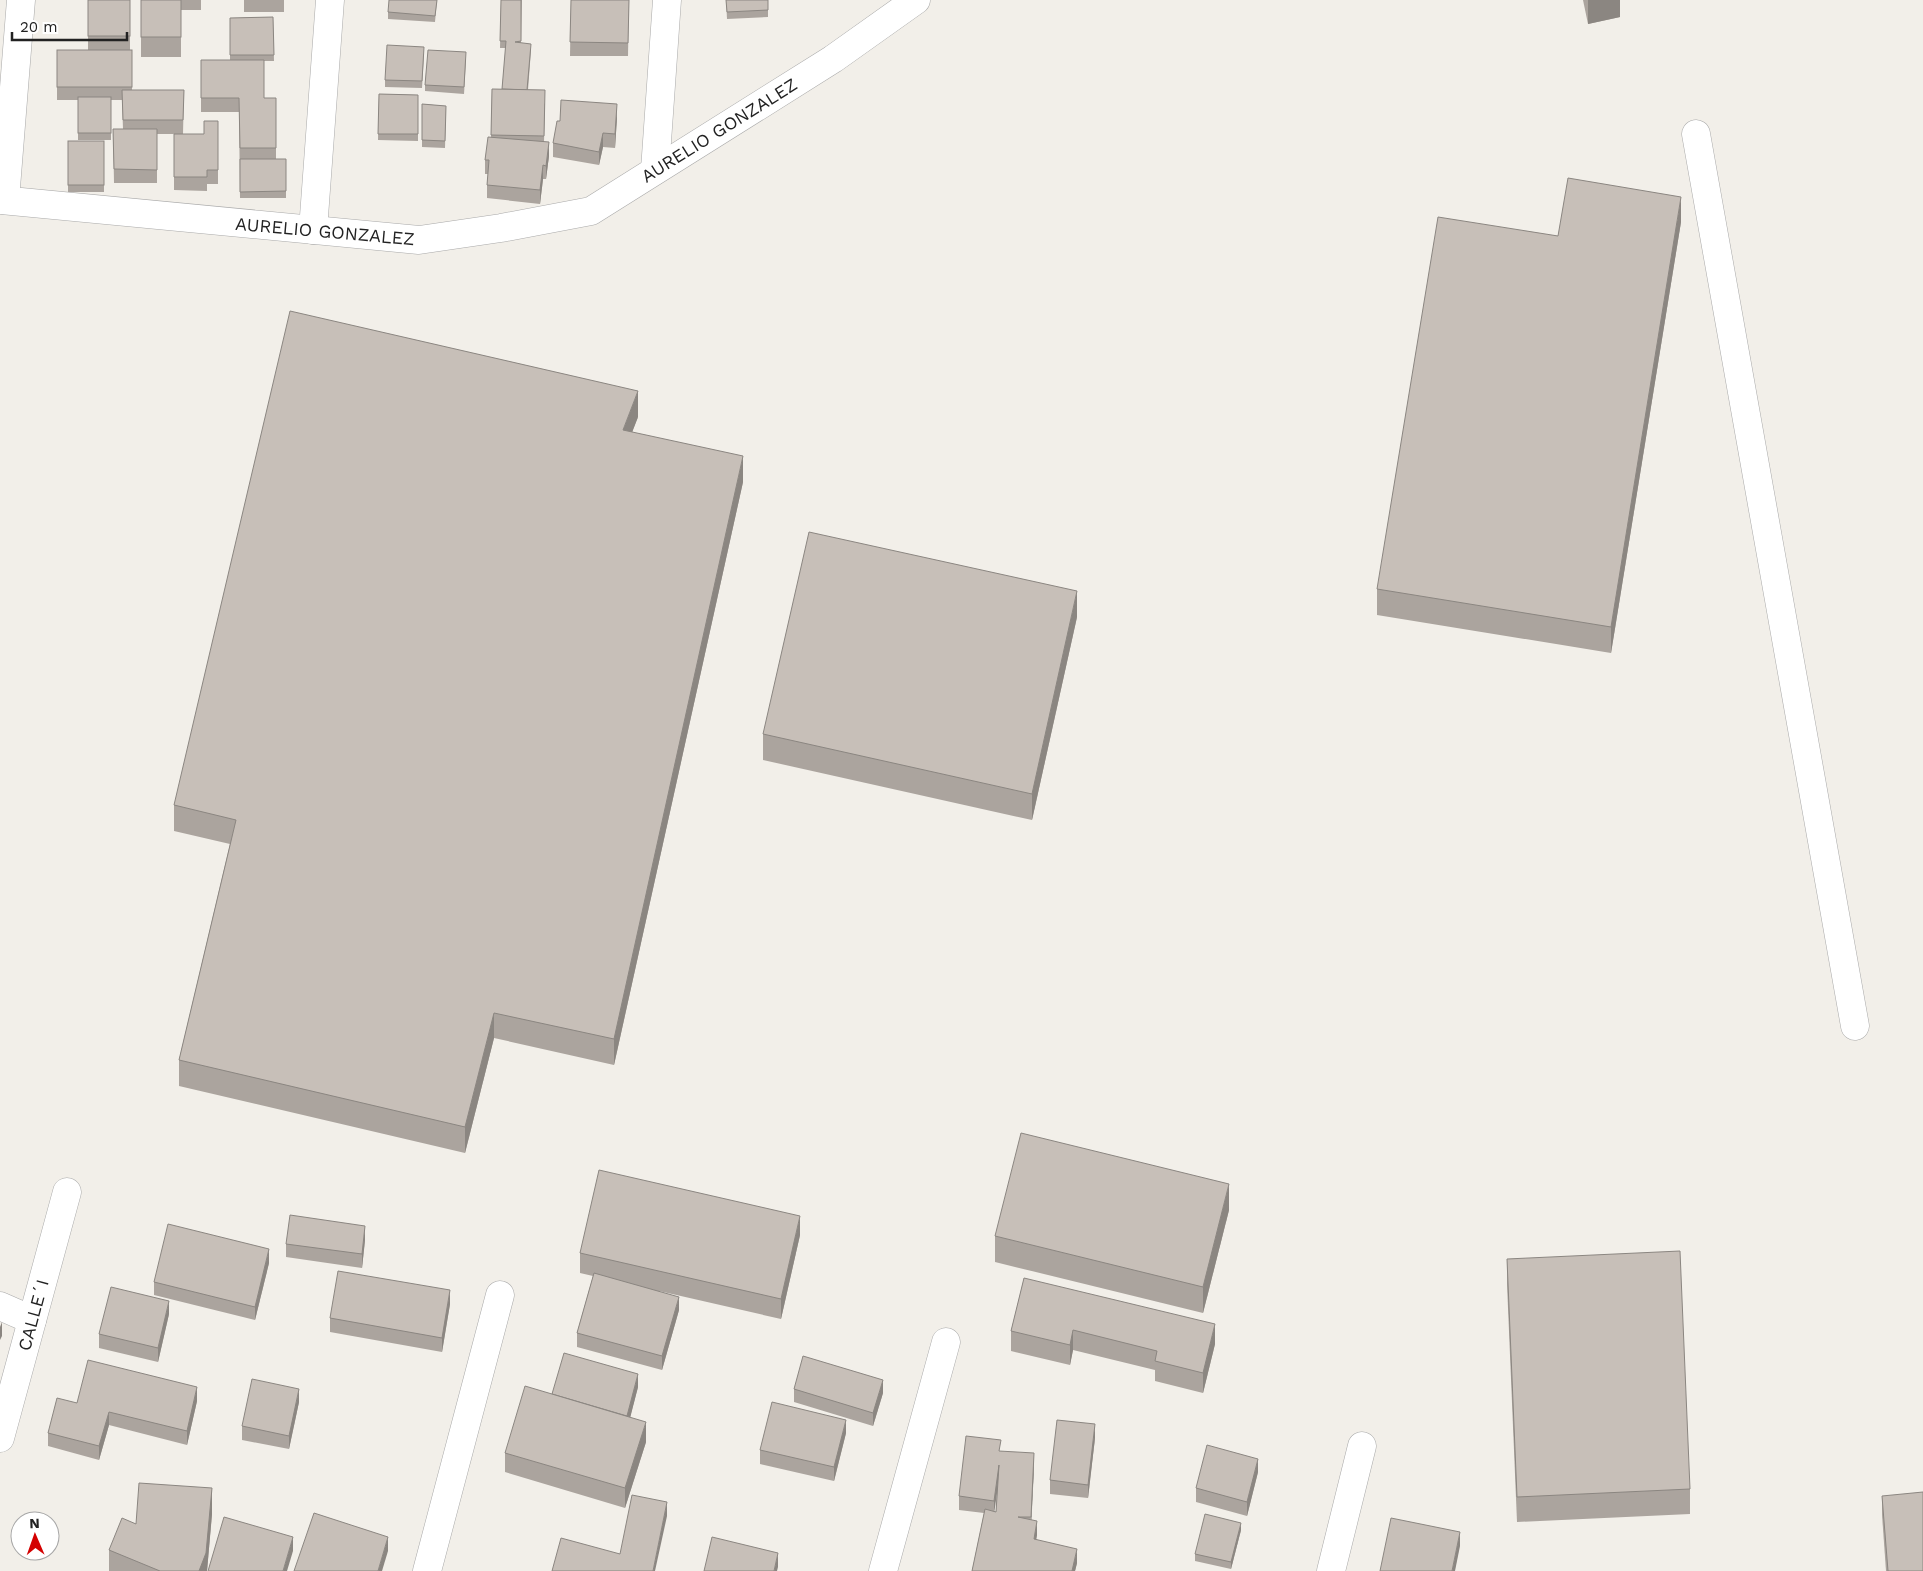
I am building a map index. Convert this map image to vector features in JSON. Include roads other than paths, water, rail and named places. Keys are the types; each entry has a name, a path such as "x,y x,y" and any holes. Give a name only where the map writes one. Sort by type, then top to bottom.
{"street":[{"path":"3,200 21,0"},
{"path":"313,230 330,0"},
{"path":"655,170 667,0"},
{"name":"AURELIO GONZALEZ","path":"3,200 419,240 501,228 591,210 833,59 916,0"},
{"path":"1696,134 1855,1026"},
{"name":"CALLE´I","path":"0,1438 67,1192"},
{"path":"427,1571 500,1294"},
{"path":"0,1306 32,1320"},
{"path":"883,1571 945,1345"},
{"path":"1331,1571 1362,1446"}]}
